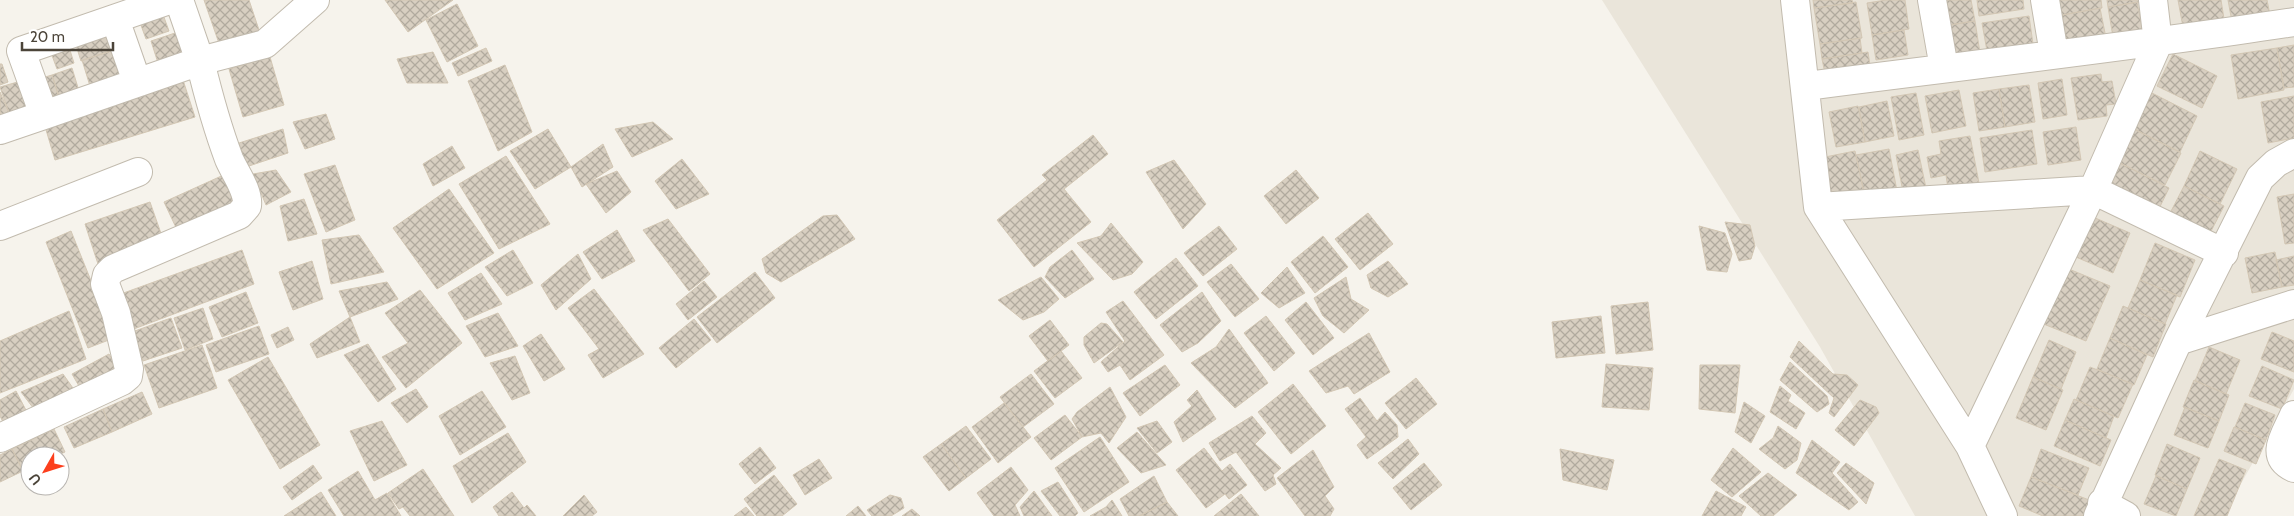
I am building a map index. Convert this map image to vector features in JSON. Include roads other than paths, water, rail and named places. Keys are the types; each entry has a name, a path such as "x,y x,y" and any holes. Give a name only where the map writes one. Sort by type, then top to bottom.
{"street":[{"path":"44,115 10,55 169,0"},
{"path":"0,438 122,381 128,376 129,369 116,313 105,284 107,275 113,269 239,214 247,206 247,198 230,160 208,97 200,61 179,0"},
{"path":"0,130 200,61 265,44 314,0"},
{"path":"1795,0 1818,206 1970,446 2003,516"},
{"path":"1932,0 1944,68"},
{"path":"2045,0 2054,54"},
{"path":"1970,446 2093,190 2158,43 2154,0"},
{"path":"115,19 137,82"},
{"path":"1806,86 2054,54 2158,43 2294,22"},
{"path":"2109,512 2178,341 2224,253 2260,178 2276,162 2294,153"},
{"path":"0,226 138,172"},
{"path":"1818,206 2093,190 2224,253"},
{"path":"2178,341 2294,304"},
{"path":"2294,415 2279,449 2283,462 2294,468"}]}
